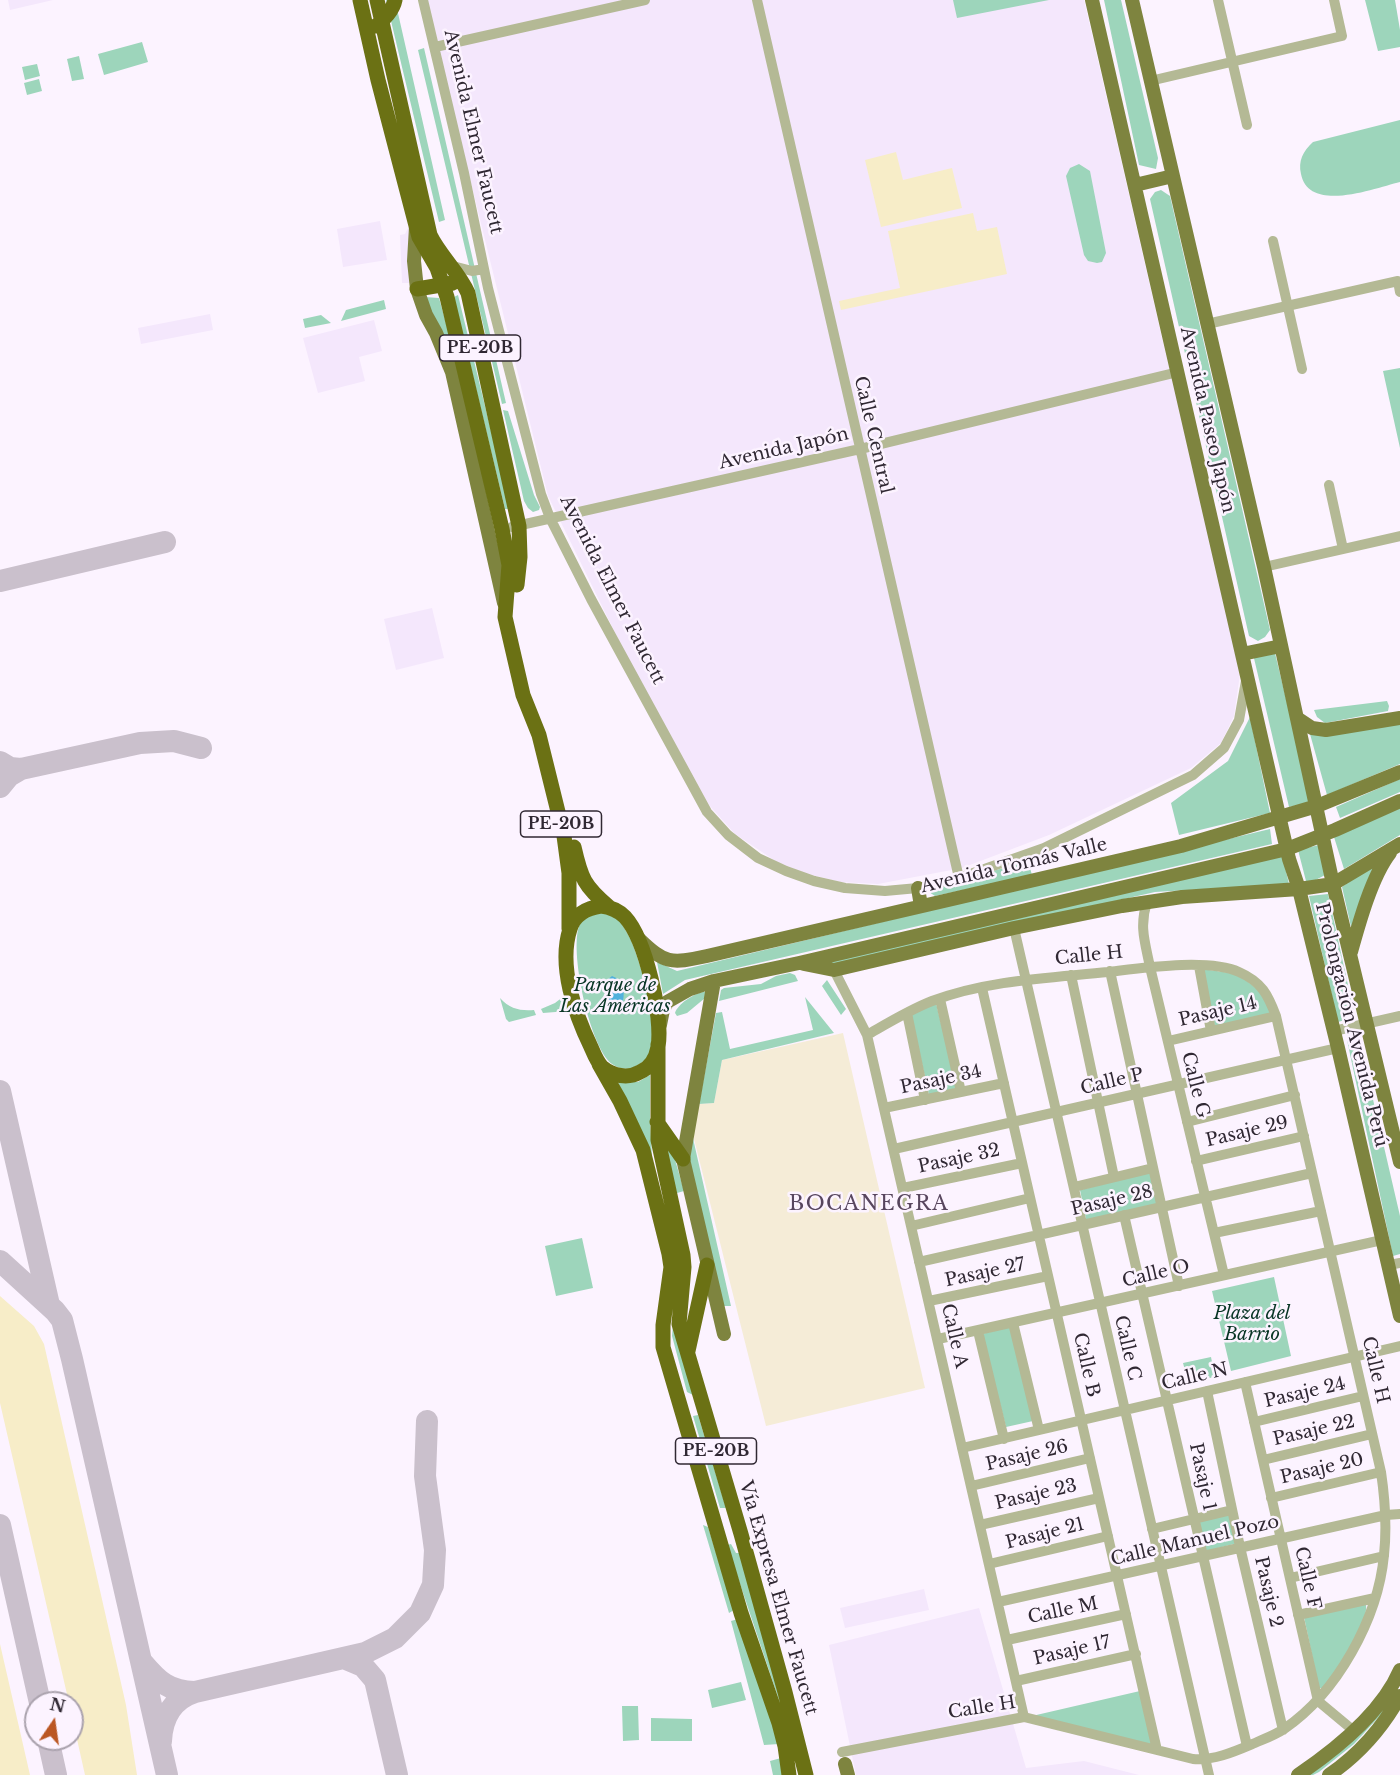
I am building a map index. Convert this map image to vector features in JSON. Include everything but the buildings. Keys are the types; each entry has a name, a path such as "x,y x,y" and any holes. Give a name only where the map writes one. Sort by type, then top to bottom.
{"highway":[{"name":"PE-20B","path":"360,0 398,126 422,224 448,265 467,289 519,526 520,557 514,605 517,628 532,688 550,741 581,876 594,894 624,916 637,937 653,990 658,1039"},
{"name":"PE-20B","path":"377,0 398,126"},
{"path":"368,31 382,22 393,7 395,0"},
{"name":"PE-20B","path":"422,224 419,237 437,268 443,285 502,530 509,565 505,617 523,695 539,735 564,837 569,873 567,962 572,1000 578,1021 599,1064"},
{"path":"417,289 452,283 467,289"},
{"path":"569,929 578,915 585,911 592,908 609,907"},
{"path":"599,1064 614,1074 626,1076 638,1073 653,1062 658,1039"},
{"name":"Vía Expresa Elmer Faucett","path":"658,1039 657,1122 661,1156 684,1267 679,1324 748,1556 806,1775"},
{"name":"Vía Expresa Elmer Faucett","path":"599,1064 620,1101 646,1159 670,1260 663,1347 741,1613 779,1723 789,1775"},
{"path":"657,1122 683,1159"},
{"path":"688,1354 707,1265"}],"main road":[{"name":"Avenida Paseo Japón","path":"1092,0 1287,849"},
{"name":"Avenida Paseo Japón","path":"1132,0 1324,835"},
{"path":"1135,185 1173,176"},
{"path":"422,224 414,261 417,289 426,315 452,372 505,604"},
{"path":"1244,660 1281,646"},
{"path":"1297,718 1312,728 1326,730 1400,718"},
{"name":"Avenida Tomás Valle","path":"637,937 655,954 667,960 680,962 1181,846 1317,806 1400,772"},
{"path":"658,1039 663,1010 667,1002 690,989 714,981 1287,849 1400,801"},
{"name":"Prolongación Avenida Perú","path":"1324,835 1333,884 1400,1162"},
{"path":"799,963 834,970 1014,928 1147,902 1333,884 1396,846"},
{"path":"1351,954 1379,869 1396,846"},
{"name":"Prolongación Avenida Perú","path":"1287,849 1334,1031 1382,1240 1394,1264 1400,1316"},
{"path":"918,888 921,906"},
{"path":"714,981 683,1159 724,1334"},
{"path":"1298,1775 1354,1731 1379,1703 1400,1670"},
{"path":"1329,1775 1375,1733 1400,1696"}],"street":[{"name":"Avenida Elmer Faucett","path":"423,0 484,268 541,494 550,518 591,599 707,812 729,835 758,858 786,872 814,881 845,888 885,891 918,888 959,878"},
{"path":"435,47 645,0"},
{"name":"Calle Central","path":"757,0 959,878"},
{"path":"1218,0 1247,125"},
{"path":"1150,81 1342,36 1334,0"},
{"path":"1273,241 1302,369"},
{"path":"448,265 472,271 484,268"},
{"path":"1207,324 1288,306 1399,286"},
{"name":"Avenida Japón","path":"502,530 860,449 1178,372"},
{"path":"1329,485 1343,549"},
{"path":"1264,567 1400,536"},
{"name":"Avenida Tomás Valle","path":"959,878 1044,848 1193,775 1224,748 1239,720 1246,687 1244,660"},
{"name":"Calle G","path":"1147,902 1142,917 1142,928 1150,967 1224,1275"},
{"name":"Calle C","path":"1014,928 1209,1775"},
{"path":"1199,966 1210,1031"},
{"name":"Calle H","path":"845,1764 1024,1717 1205,1760 1247,1746 1283,1730 1318,1701 1353,1651 1375,1598 1384,1556 1386,1515 1381,1472 1364,1396 1287,1060 1276,1016 1267,994 1248,977 1230,969 1199,966 1150,967 1026,979 940,999 907,1013 867,1035"},
{"name":"Calle A","path":"834,970 867,1035 1024,1717"},
{"path":"1110,971 1179,1286"},
{"path":"1071,975 1114,1177"},
{"name":"Calle B","path":"982,988 1157,1750"},
{"path":"940,999 961,1092"},
{"path":"907,1013 925,1100"},
{"name":"Pasaje 14","path":"1168,1041 1276,1016"},
{"path":"1334,1031 1400,1016"},
{"name":"Calle P","path":"894,1149 1338,1048"},
{"name":"Pasaje 34","path":"884,1108 1004,1083"},
{"path":"1187,1122 1295,1095"},
{"name":"Pasaje 29","path":"1196,1161 1304,1136"},
{"name":"Pasaje 32","path":"903,1188 1022,1163"},
{"path":"1074,1187 1153,1168"},
{"name":"Pasaje 28","path":"919,1262 1312,1173"},
{"path":"911,1226 1030,1198"},
{"path":"1214,1233 1321,1211"},
{"name":"Pasaje 1","path":"1124,1215 1247,1746"},
{"name":"Calle O","path":"938,1340 1382,1240"},
{"name":"Pasaje 27","path":"929,1301 1048,1276"},
{"path":"1013,1323 1040,1430"},
{"path":"978,1330 1005,1438"},
{"name":"Calle N","path":"962,1449 1400,1346"},
{"name":"Calle F","path":"1245,1382 1318,1701"},
{"name":"Pasaje 2","path":"1208,1391 1240,1547 1283,1730"},
{"name":"Pasaje 24","path":"1254,1422 1364,1396"},
{"name":"Pasaje 22","path":"1263,1460 1372,1434"},
{"name":"Pasaje 26","path":"971,1486 1090,1458"},
{"name":"Pasaje 20","path":"1271,1498 1381,1472"},
{"name":"Pasaje 23","path":"980,1525 1099,1498"},
{"path":"1152,1529 1232,1510"},
{"name":"Calle Manuel Pozo","path":"998,1602 1386,1515 1400,1514"},
{"name":"Pasaje 21","path":"989,1564 1108,1536"},
{"path":"1290,1578 1384,1556"},
{"path":"1298,1615 1375,1598"},
{"name":"Calle M","path":"1007,1640 1126,1614"},
{"name":"Pasaje 17","path":"1016,1681 1136,1654"},
{"path":"1318,1701 1354,1731"}],"shaded area":[{"path":"8,0 53,0 10,10"},
{"path":"426,0 1084,0 1166,355 1200,484 1242,660 1234,716 1221,743 1191,768 1049,835 962,868 878,884 841,882 807,874 777,862 735,834 709,805 624,651 548,496"},
{"path":"380,221 387,260 343,267 337,229"},
{"path":"409,226 411,283 402,283 400,235 405,234"},
{"path":"210,314 213,330 141,344 138,328"},
{"path":"374,320 382,351 359,357 365,381 318,393 303,338"},
{"path":"432,608 444,658 396,670 384,619"},
{"path":"843,1033 925,1388 766,1426 693,1135 699,1104 714,1103 722,1060"},
{"path":"924,1589 929,1610 845,1628 840,1608"},
{"path":"979,1608 1026,1768 1084,1761 1139,1775 856,1775 829,1645"}],"green space":[{"path":"386,0 395,0 445,220 439,222"},
{"path":"953,0 1049,0 957,18"},
{"path":"1104,0 1121,0 1158,158 1156,169 1139,165"},
{"path":"1365,0 1395,0 1400,47 1378,51"},
{"path":"142,42 148,62 104,75 98,54"},
{"path":"424,48 506,403 502,404 418,50"},
{"path":"79,56 84,79 72,81 67,59"},
{"path":"37,64 40,76 25,80 22,67"},
{"path":"39,79 42,91 27,95 24,83"},
{"path":"1400,120 1400,182 1360,193 1329,196 1316,193 1307,186 1301,174 1300,165 1306,149 1313,142"},
{"path":"1079,164 1090,171 1106,253 1102,262 1088,261 1084,255 1066,176 1070,168"},
{"path":"1161,190 1170,196 1270,630 1258,641 1249,636 1150,199 1155,192"},
{"path":"458,295 510,509 505,509 454,297"},
{"path":"425,297 439,298 458,366 453,367"},
{"path":"384,300 386,309 341,321 346,310"},
{"path":"321,315 331,323 305,328 303,319"},
{"path":"1400,368 1400,448 1383,371"},
{"path":"503,410 508,411 534,495 540,507 539,510 533,512 524,501"},
{"path":"1274,649 1311,802 1289,807 1253,654"},
{"path":"1387,701 1388,711 1325,723 1317,717 1314,710"},
{"path":"1250,717 1270,813 1179,835 1171,803 1228,761"},
{"path":"1400,723 1400,764 1327,795 1310,734"},
{"path":"1400,779 1400,792 1340,818 1336,807"},
{"path":"1400,806 1400,835 1344,869 1334,837"},
{"path":"1270,829 1272,844 685,980 663,994 657,962 677,971"},
{"path":"1319,845 1325,875 1312,882 1306,881 1298,850"},
{"path":"1282,854 1289,884 1155,892 836,964 827,962"},
{"path":"1028,861 1032,875 935,896 926,890"},
{"path":"1377,861 1352,931 1342,887"},
{"path":"1328,894 1355,1017 1338,1022 1309,896"},
{"name":"Parque de Las Américas","path":"599,911 619,919 633,944 646,985 651,1013 652,1040 647,1058 635,1067 615,1066 604,1054 596,1039 583,997 579,975 577,936 580,924"},
{"path":"1202,969 1238,974 1261,992 1271,1014 1215,1027"},
{"path":"790,973 795,975 798,981 719,1001 721,990 724,988 761,984 776,976"},
{"path":"827,980 846,1009 841,1015 822,986"},
{"path":"705,992 705,998 687,1013 677,1016 675,1013 683,1003"},
{"path":"564,996 568,1011 543,1013 541,1009"},
{"path":"805,997 834,1033 722,1060 714,1103 699,1104 716,1013 722,1012 730,1049 813,1030"},
{"path":"500,998 516,1008 534,1010 536,1015 509,1022"},
{"path":"936,1003 957,1088 929,1095 911,1014"},
{"path":"1359,1039 1400,1216 1400,1254 1393,1256 1347,1040"},
{"path":"650,1075 652,1157 618,1082 638,1082"},
{"path":"692,1134 731,1306 723,1306 688,1160"},
{"path":"667,1143 674,1156 684,1191 677,1193 667,1158"},
{"path":"1152,1172 1160,1205 1087,1224 1080,1190"},
{"path":"582,1238 593,1288 556,1296 545,1246"},
{"name":"Plaza del Barrio","path":"1274,1277 1291,1356 1231,1371 1212,1291"},
{"path":"673,1325 693,1395 687,1392 672,1336"},
{"path":"1010,1327 1033,1421 1006,1427 982,1334"},
{"path":"1211,1357 1215,1377 1188,1382 1183,1363"},
{"path":"698,1415 726,1508 720,1508 693,1416"},
{"path":"1230,1513 1238,1543 1206,1551 1198,1521"},
{"path":"703,1525 708,1527 734,1610 729,1613"},
{"path":"731,1544 736,1553 741,1553 789,1730 727,1545"},
{"path":"1366,1603 1366,1613 1358,1636 1323,1688 1319,1688 1304,1617"},
{"path":"738,1619 779,1744 764,1745 731,1621"},
{"path":"1400,1672 1386,1709 1354,1744 1319,1772 1313,1775 1301,1775 1309,1772"},
{"path":"741,1682 746,1700 712,1708 708,1690"},
{"path":"1140,1691 1152,1745 1032,1716"},
{"path":"622,1706 638,1706 639,1740 623,1741"},
{"path":"651,1718 692,1719 692,1741 651,1741"},
{"path":"781,1758 785,1775 773,1775 770,1761"}],"sand":[{"path":"896,152 903,180 952,168 962,208 881,227 865,160"},
{"path":"973,213 977,231 997,227 1007,274 841,310 839,301 900,288 888,231"},
{"path":"0,1296 34,1326 44,1344 126,1705 137,1775 85,1775 80,1751 84,1751 84,1691 66,1691 0,1403"},
{"path":"0,1644 30,1775 0,1775"}],"water":[{"path":"612,976 619,980 624,993 623,1001 618,1006 608,1000 605,993 606,981"}],"taxiway":[{"path":"0,581 165,542"},
{"path":"21,769 140,743 174,741 201,748"},
{"path":"0,762 10,768 21,769 9,776 0,787"},
{"path":"0,1091 49,1305"},
{"path":"0,1261 62,1320 167,1775"},
{"path":"142,1662 153,1675 171,1688 195,1692 365,1653 395,1638 420,1613 433,1585 435,1550 425,1476 427,1421"},
{"path":"0,1525 37,1691"},
{"path":"344,1658 363,1666 375,1680 397,1775"},
{"path":"161,1741 166,1717 170,1710 181,1699 195,1692"},
{"path":"51,1751 56,1775"}],"district":[{"name":"BOCANEGRA","path":"869,1204"}]}
